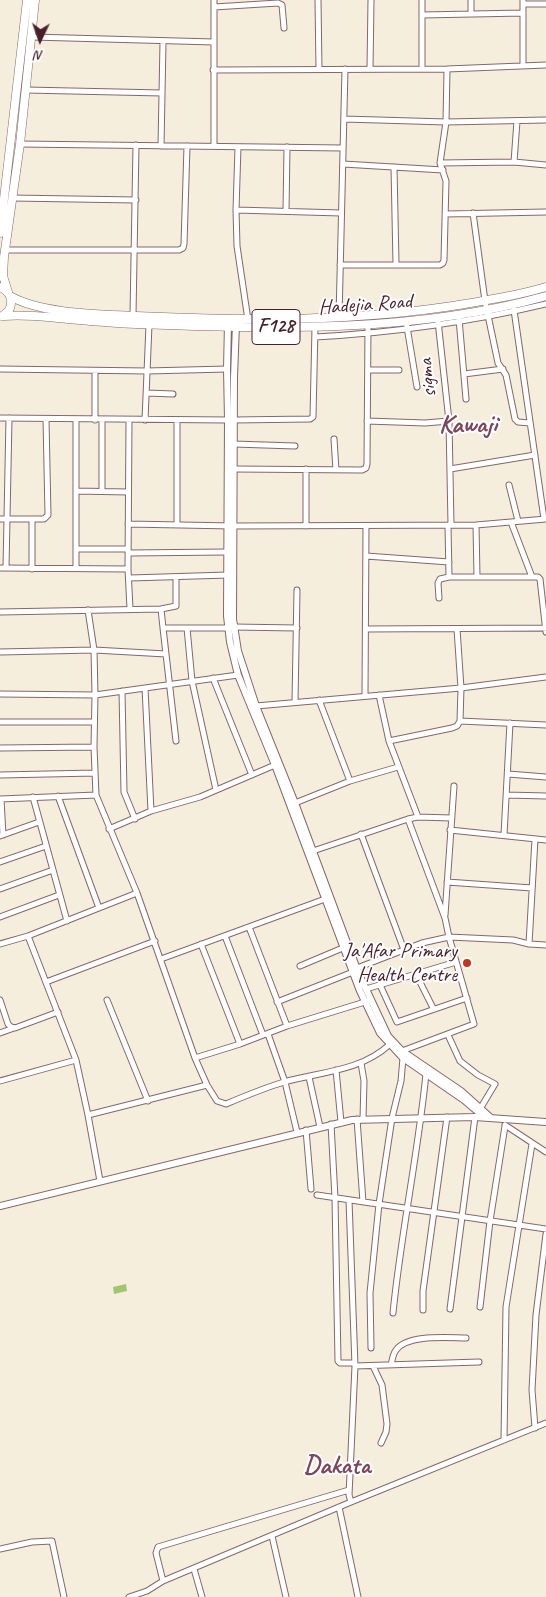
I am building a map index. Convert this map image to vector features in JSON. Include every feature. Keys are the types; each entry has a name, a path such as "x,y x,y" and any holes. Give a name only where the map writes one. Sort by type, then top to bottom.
{"main road":[{"path":"0,233 27,0"},
{"path":"2,316 10,309 12,300 3,276 20,144 35,0"},
{"name":"F128","path":"0,287 9,294"},
{"name":"Hadejia Road","path":"9,294 33,306 113,316 315,327 406,321 438,321 487,308 546,287"},
{"name":"Hadejia Road","path":"2,316 29,314 112,323 232,323 248,320 339,318 428,310 514,308 546,296"}],"street":[{"path":"214,0 214,146"},
{"path":"318,0 319,69"},
{"path":"370,69 371,0"},
{"path":"422,0 422,69"},
{"path":"471,0 471,14"},
{"path":"214,7 278,2 282,5 284,28"},
{"path":"523,66 523,2 546,4"},
{"path":"422,15 523,13"},
{"path":"32,38 214,42"},
{"path":"161,146 163,42"},
{"path":"213,70 446,69 546,65"},
{"path":"339,318 346,69"},
{"path":"340,265 440,265 443,263 446,181 440,163 446,122 446,69"},
{"path":"26,90 162,93"},
{"path":"344,119 446,122 546,120"},
{"path":"514,162 517,121"},
{"path":"20,144 343,148"},
{"path":"133,316 136,145"},
{"path":"5,250 179,250 183,248 187,146"},
{"path":"238,146 237,246 248,320"},
{"path":"286,211 287,147"},
{"path":"440,163 514,162 546,165"},
{"path":"343,164 443,170"},
{"path":"394,167 396,264"},
{"path":"12,198 136,200"},
{"path":"236,210 341,213"},
{"path":"446,214 546,212"},
{"path":"474,213 487,308 498,363 506,375 515,419 518,422 530,423"},
{"path":"128,524 230,526 476,525 545,519 514,308 546,304"},
{"path":"458,317 466,399"},
{"path":"406,321 417,387"},
{"path":"315,337 408,330 438,321"},
{"name":"sigma","path":"438,321 449,421 449,577"},
{"path":"232,323 227,369 234,444 234,469 227,552 232,654 238,675 313,851 355,970 366,989 368,1001 388,1036 402,1055 460,1092 491,1118"},
{"path":"232,323 231,628 238,651 256,706 295,803 325,899 380,1034 389,1045 484,1117"},
{"path":"145,420 149,324"},
{"path":"234,469 362,470 366,468 368,324"},
{"path":"0,418 76,420 310,419 313,417 315,327"},
{"path":"0,369 148,371 227,369"},
{"path":"464,374 503,369"},
{"path":"368,370 399,370"},
{"path":"95,371 95,420"},
{"path":"146,393 174,394"},
{"path":"9,418 7,520 3,568 128,569"},
{"path":"0,520 44,519 48,515 46,419"},
{"path":"76,420 76,568"},
{"path":"102,420 102,491"},
{"path":"129,420 128,569 130,578 130,609"},
{"path":"177,420 177,525"},
{"path":"367,421 425,423 449,421"},
{"path":"334,439 336,470"},
{"path":"234,444 295,446"},
{"path":"450,469 535,455"},
{"path":"306,470 306,526"},
{"path":"509,485 518,521"},
{"path":"76,491 128,492"},
{"path":"32,519 32,569"},
{"path":"511,522 532,577"},
{"path":"476,525 477,577"},
{"path":"365,695 366,526"},
{"path":"76,549 227,552"},
{"path":"366,556 449,562"},
{"path":"130,578 228,575"},
{"path":"0,612 161,609 176,606 176,577"},
{"path":"439,598 438,583 440,580 449,577 538,577 540,579 545,611 546,632"},
{"path":"295,702 297,590"},
{"path":"161,609 176,741"},
{"path":"88,610 94,650 96,795 137,893 196,1058 207,1085 217,1101 226,1104 285,1082 362,1063 379,1054 389,1045"},
{"path":"163,628 296,628"},
{"path":"187,628 192,681 216,790"},
{"path":"366,629 546,628"},
{"path":"389,741 457,726 460,721 461,688 458,629"},
{"path":"0,652 94,650 166,654"},
{"path":"0,694 95,695 238,675"},
{"path":"256,706 461,688 546,677"},
{"path":"213,678 252,776"},
{"path":"145,688 151,811"},
{"path":"122,691 124,792 135,819"},
{"path":"379,694 389,741 418,817"},
{"path":"318,700 350,781"},
{"path":"460,721 546,725"},
{"path":"0,722 94,722"},
{"path":"504,835 510,723"},
{"path":"0,748 94,746"},
{"path":"109,829 151,811 200,797 275,765"},
{"path":"295,803 350,781 398,767"},
{"path":"0,775 95,772"},
{"path":"508,774 546,777"},
{"path":"445,918 454,786"},
{"path":"40,822 2,835 0,799 96,795"},
{"path":"506,795 546,796"},
{"path":"58,796 99,908"},
{"path":"33,798 66,920"},
{"path":"313,851 408,819 418,817 451,818"},
{"path":"402,1055 474,1024 445,918 408,819"},
{"path":"450,830 546,840"},
{"path":"361,834 404,950"},
{"path":"529,944 535,839"},
{"path":"0,862 46,846"},
{"path":"0,889 52,870"},
{"path":"447,882 532,888"},
{"path":"0,944 28,936 137,893"},
{"path":"0,917 59,894"},
{"path":"161,958 325,899"},
{"path":"249,927 287,1026"},
{"path":"28,936 76,1060 100,1181"},
{"path":"224,936 285,1082 298,1132"},
{"path":"277,1002 431,940 449,937 513,940 529,944 546,945"},
{"path":"46,982 154,941"},
{"path":"201,944 240,1044"},
{"path":"300,966 344,947"},
{"path":"366,989 456,962"},
{"path":"416,974 433,1008"},
{"path":"380,985 397,1022 433,1008 467,998"},
{"path":"0,1000 8,1024 14,1028"},
{"path":"108,1000 148,1101"},
{"path":"196,1058 287,1026 368,1001"},
{"path":"0,1033 58,1012"},
{"path":"448,1035 460,1061 478,1075 494,1084 480,1109"},
{"path":"371,1348 370,1293 379,1204 392,1118 401,1082 402,1055"},
{"path":"0,1081 76,1060"},
{"path":"362,1063 364,1081 360,1119 362,1202"},
{"path":"336,1070 341,1122"},
{"path":"393,1313 426,1074"},
{"path":"309,1077 320,1127"},
{"path":"88,1115 207,1085"},
{"path":"422,1310 447,1117"},
{"path":"450,1309 475,1117"},
{"path":"0,1206 216,1154 306,1130 360,1119 484,1117 506,1123 546,1122"},
{"path":"506,1123 532,1144 546,1152"},
{"path":"480,1307 490,1221 506,1123"},
{"path":"331,1124 338,1361 340,1363 372,1366 479,1362"},
{"path":"306,1130 311,1189"},
{"path":"504,1440 506,1307 532,1144"},
{"path":"317,1195 546,1229"},
{"path":"349,1200 354,1364 349,1490 351,1502"},
{"path":"535,1428 532,1390 536,1315 546,1234"},
{"path":"391,1365 396,1351 404,1343 420,1339 466,1338"},
{"path":"372,1366 382,1385 387,1424 386,1432 380,1444"},
{"path":"129,1597 147,1591 163,1581 351,1502 546,1424"},
{"path":"163,1581 156,1557 158,1547 349,1490"},
{"path":"339,1507 358,1597"},
{"path":"272,1536 286,1597"},
{"path":"0,1548 32,1542 52,1541 64,1597"},
{"path":"194,1569 202,1597"}],"green space":[{"path":"126,1284 127,1291 114,1294 113,1287"}],"place":[{"name":"Ja'Afar Primary Health Centre","path":"467,963"}],"district":[{"name":"Kawaji","path":"468,425"},
{"name":"Dakata","path":"337,1466"}]}
